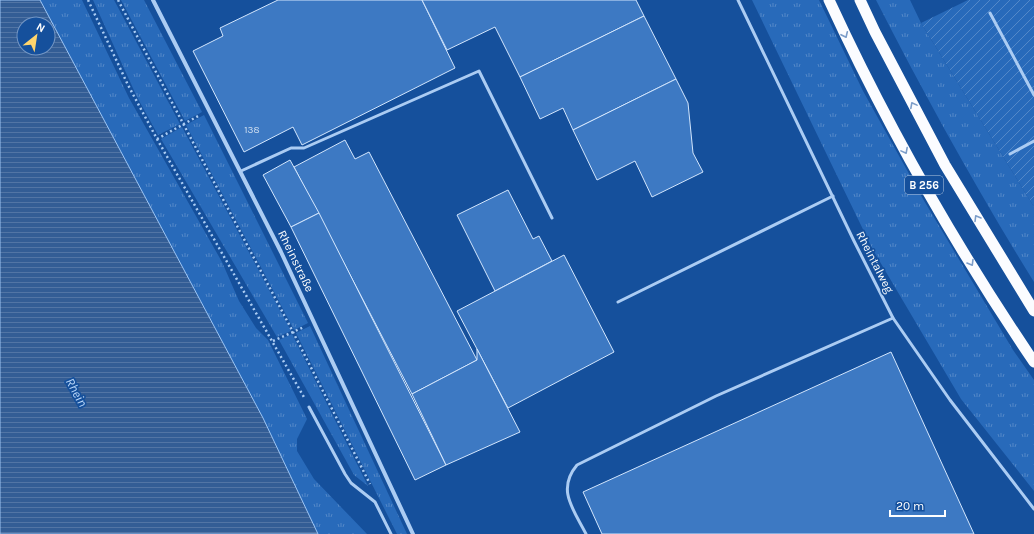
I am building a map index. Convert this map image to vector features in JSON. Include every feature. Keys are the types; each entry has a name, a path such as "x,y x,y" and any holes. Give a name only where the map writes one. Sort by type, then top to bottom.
{"highway":[{"name":"B 256","path":"829,0 849,45 921,181 1002,315 1034,362"},
{"name":"B 256","path":"860,0 875,32 945,165 1034,311"}],"street":[{"name":"Rheinstraße","path":"153,0 241,171 311,315 413,534"}],"lane":[{"name":"Rheintalweg","path":"738,0 833,196 856,247 893,318 950,400 1034,509"},
{"path":"990,14 1034,96"},
{"path":"241,171 291,148 304,148 479,71 552,218"},
{"path":"1010,154 1034,141"},
{"path":"618,302 833,196"},
{"path":"586,534 569,500 567,492 571,472 577,465 716,396 893,318"},
{"path":"309,407 351,483 371,498 379,508 391,534"}],"path":[{"path":"88,0 128,85 157,139 273,341 309,407"},
{"path":"118,0 294,332 369,480 372,492 371,498"},
{"path":"157,139 201,115"},
{"path":"273,341 298,330"}],"green space":[{"path":"40,0 82,0 129,98 222,262 239,301 256,328 268,340 307,419 297,439 297,451 314,479 367,534 318,534 263,418 56,30 56,16 49,16"},
{"path":"93,0 114,0 180,124 158,135 137,97"},
{"path":"121,0 144,0 202,112 185,121"},
{"path":"752,0 819,0 863,91 923,199 1013,350 1034,380 1034,491 961,399 873,250"},
{"path":"876,0 910,0 921,23 1034,207 1034,282 992,213 952,142 913,72"},
{"path":"968,0 1034,0 1034,207 921,23"},
{"path":"204,115 308,323 294,330 186,125"},
{"path":"182,127 291,331 277,337 161,139"},
{"path":"310,326 407,534 397,534 296,333"},
{"path":"292,334 368,486 354,475 279,340"}],"water":[{"name":"Rhein","path":"0,0 40,0 49,16 16,16 16,56 56,56 56,30 263,418 318,534 0,534"}],"building":[{"path":"278,0 422,0 455,68 302,145 293,127 244,152 193,51 223,36 220,28"},
{"path":"422,0 636,0 644,16 520,77 495,27 447,50"},
{"path":"644,16 676,79 573,130 563,108 540,119 520,77"},
{"path":"676,79 688,103 693,153 703,172 652,197 635,161 597,180 573,130"},
{"path":"345,140 355,159 369,152 477,360 412,394 294,167"},
{"path":"290,160 319,213 291,227 263,175"},
{"path":"508,190 533,239 539,236 552,261 495,291 457,215"},
{"path":"319,213 446,465 415,480 291,227"},
{"path":"564,255 614,352 508,408 457,311"},
{"path":"477,349 520,432 446,465 412,394 477,360"},
{"path":"891,352 974,534 602,534 583,492"}]}
